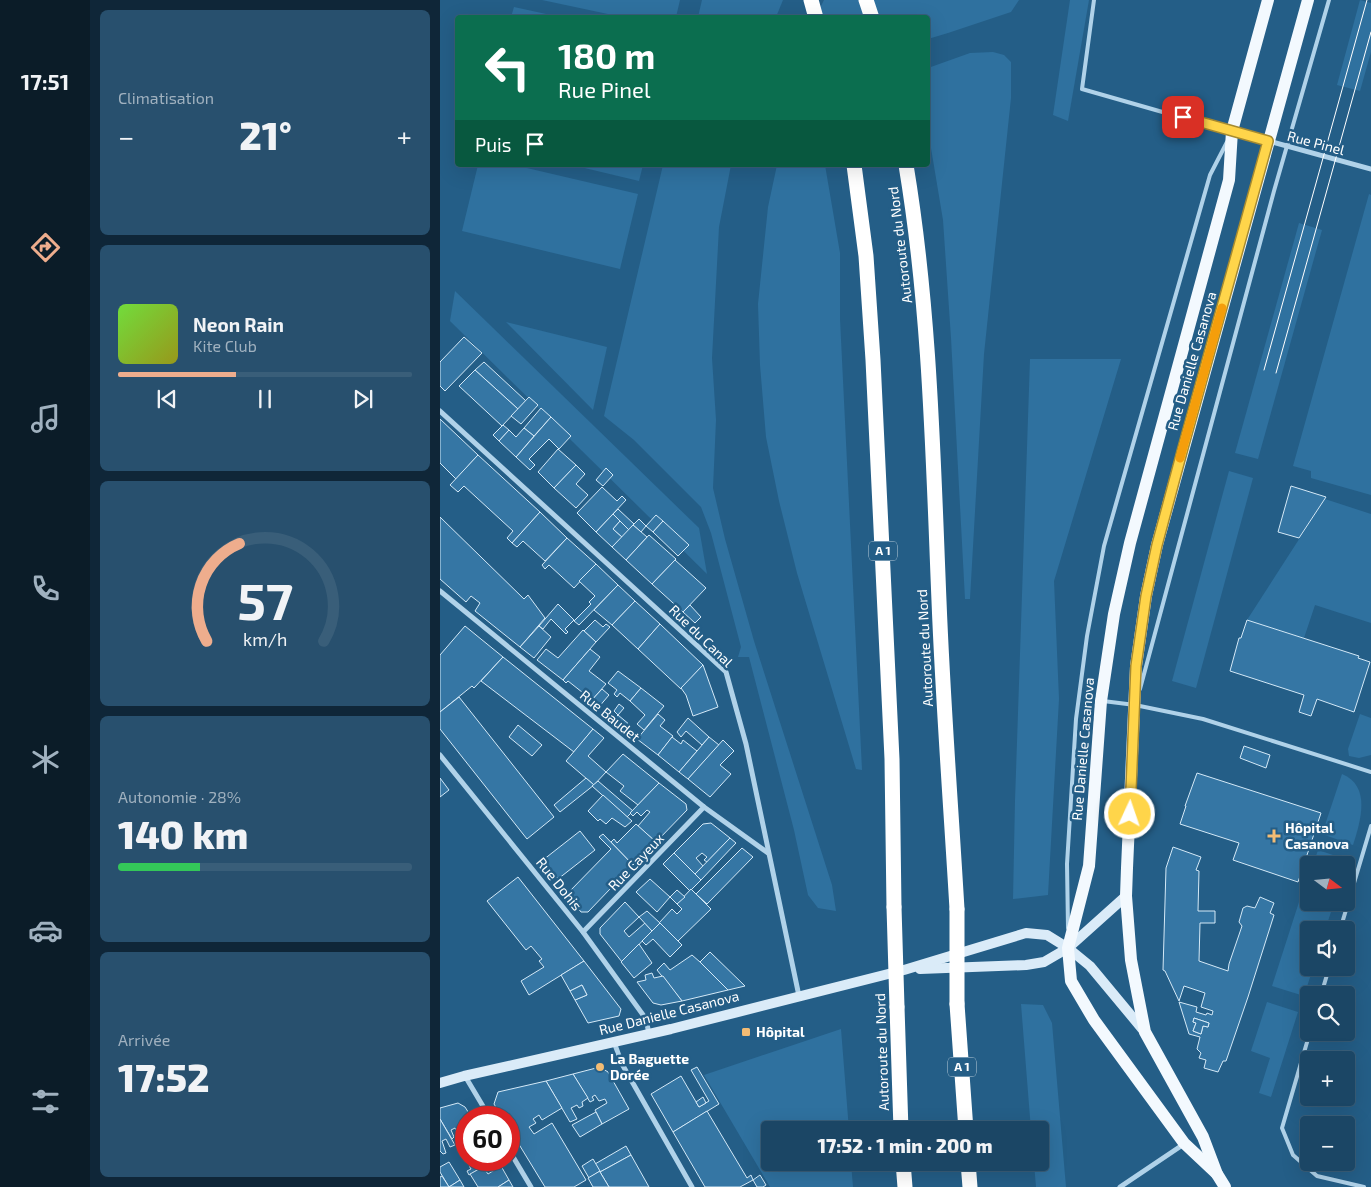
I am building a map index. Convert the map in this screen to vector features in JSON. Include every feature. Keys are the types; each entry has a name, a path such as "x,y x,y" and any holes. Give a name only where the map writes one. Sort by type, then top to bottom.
{"highway":[{"path":"811,0 815,15"},
{"path":"866,0 871,15"},
{"name":"Autoroute du Nord","path":"854,167 866,256 876,418 892,759 894,907 901,1121"},
{"name":"Autoroute du Nord","path":"906,167 923,300 933,440 941,642 957,909 957,1004 965,1121"},
{"path":"904,1171 905,1187"},
{"path":"969,1171 970,1187"}],"main road":[{"name":"Rue Danielle Casanova","path":"1068,948 1089,866 1100,701 1114,614 1130,543 1229,180 1232,131 1268,0"},
{"name":"Rue Danielle Casanova","path":"904,970 1026,965 1044,962 1068,948 1126,896 1136,666 1146,596 1157,545 1308,0"},
{"path":"1126,896 1131,960 1145,1032"},
{"name":"Rue Danielle Casanova","path":"440,1083 649,1034 904,970 1026,933 1047,935 1068,948"},
{"path":"1068,948 1090,966 1145,1032 1203,1137 1217,1174 1225,1187"},
{"path":"1068,948 1071,981 1094,1020 1184,1144 1217,1174"}],"street":[{"name":"Rue Pinel","path":"1232,131 1371,169"},
{"name":"Rue du Canal","path":"440,411 726,672 746,744 799,996"},
{"name":"Rue Baudet","path":"440,591 704,807 768,854"},
{"name":"Rue Dohis","path":"440,755 583,932 646,1018 649,1034"},
{"name":"Rue Cayeux","path":"583,932 704,807"},
{"path":"614,1042 622,1064 692,1187"},
{"path":"464,1076 483,1106"},
{"path":"1120,1187 1184,1144"},
{"path":"520,1168 531,1187"}],"lane":[{"name":"Rue Pinel","path":"1094,0 1082,89 1232,131"},
{"path":"1135,705 1146,672 1328,0"},
{"path":"1068,948 1068,864 1076,719 1087,636 1104,546 1210,174 1232,131"},
{"path":"1100,701 1135,705 1203,719 1371,772"},
{"path":"1343,921 1371,826"},
{"path":"1307,1041 1282,1128 1293,1155 1317,1176 1364,1187"}],"shaded area":[{"path":"542,0 680,0 676,15 613,15"},
{"path":"702,0 783,0 777,15 698,15"},
{"path":"824,0 1019,0 1011,12 930,38 930,15 816,15"},
{"path":"1070,0 1089,0 1068,121 1053,115"},
{"path":"1360,0 1371,3 1371,52 1360,91 1337,85"},
{"path":"514,7 551,15 512,15"},
{"path":"993,52 1004,55 1011,62 1011,98 984,354 970,599 965,599 943,220 930,142 930,67 970,53"},
{"path":"478,167 523,167 638,194 620,269 462,231"},
{"path":"580,167 642,167 639,181"},
{"path":"663,167 731,167 719,227 712,358 716,420 713,488 725,539 754,641 832,885 836,911 818,908 808,895 794,830 749,657 738,657 741,647 711,533 701,507 634,440 604,416"},
{"path":"777,167 825,167 840,253 840,319 862,770 856,769 797,573 779,501 766,437 760,365 758,304 768,207"},
{"path":"1369,194 1371,195 1371,495 1311,478 1311,471 1293,466"},
{"path":"1299,223 1322,230 1258,459 1235,453"},
{"path":"455,291 699,528 707,574 450,321"},
{"path":"506,322 607,347 593,410"},
{"path":"1030,359 1121,359 1054,581 1059,699 1048,895 1013,899 1015,801"},
{"path":"1229,471 1253,478 1196,688 1172,681"},
{"path":"1325,499 1371,514 1371,623 1315,605 1304,638 1247,620"},
{"path":"1360,714 1371,718 1371,755 1359,758 1349,756 1348,749"},
{"path":"1342,774 1351,779 1360,795 1361,815 1353,845 1322,834"},
{"path":"1318,850 1336,856 1316,856"},
{"path":"1299,902 1300,911 1331,912 1328,921 1300,921 1300,976 1310,976 1307,986 1300,986 1300,995 1272,986"},
{"path":"1267,1002 1298,1012 1271,1097 1259,1093 1270,1058 1251,1051"},
{"path":"1021,1004 1043,1005 1052,1023 1066,1187 1036,1187 1035,1171 1049,1171 1049,1121 1030,1121"},
{"path":"841,1029 848,1121 761,1121 761,1171 852,1171 853,1187 770,1187 704,1075"}],"building":[{"path":"464,337 482,353 445,391 440,386 440,362"},
{"path":"484,362 526,401 518,409 475,370"},
{"path":"475,370 518,409 502,426 459,386"},
{"path":"529,397 538,405 521,424 511,416"},
{"path":"541,408 551,417 534,436 524,428"},
{"path":"551,417 571,436 559,449 549,439 529,459 535,465 530,470 516,457"},
{"path":"440,419 478,455 456,479 440,463"},
{"path":"503,425 509,430 499,441 493,435"},
{"path":"524,428 534,436 516,457 499,441 509,430 516,437"},
{"path":"558,449 576,465 554,488 538,472"},
{"path":"478,455 540,512 512,543 507,538 513,531 464,486 458,492 450,485"},
{"path":"576,465 585,474 576,484 588,495 576,508 554,488"},
{"path":"606,468 613,475 603,486 596,480"},
{"path":"1291,486 1326,497 1299,538 1278,532"},
{"path":"602,487 617,501 622,496 626,500 596,532 577,513"},
{"path":"618,509 634,524 629,530 613,514"},
{"path":"540,512 567,538 545,561 523,541 517,547 512,543"},
{"path":"613,514 620,521 613,529 622,537 612,547 596,532"},
{"path":"656,515 663,521 653,532 646,526"},
{"path":"440,517 524,599 528,595 545,618 520,647 475,611 480,603 471,596 466,602 440,579"},
{"path":"639,519 646,526 641,532 633,525"},
{"path":"620,521 629,530 622,537 613,529"},
{"path":"663,521 689,545 678,556 653,532"},
{"path":"633,525 647,537 626,560 612,547"},
{"path":"649,535 676,559 652,584 626,560"},
{"path":"567,538 596,564 574,588 549,565 545,569 542,565"},
{"path":"675,560 706,588 683,612 652,584"},
{"path":"596,564 618,585 579,625 574,621 591,604 589,602 595,596 579,581"},
{"path":"618,585 635,601 612,625 594,610"},
{"path":"635,601 660,624 638,649 612,625"},
{"path":"558,604 574,620 565,629 568,632 566,634 551,619 543,629 539,626"},
{"path":"690,605 701,617 695,623 683,612"},
{"path":"595,620 603,627 606,624 610,627 596,642 584,631"},
{"path":"1247,620 1359,656 1358,658 1370,662 1354,712 1317,699 1311,716 1299,712 1304,695 1230,671 1239,638 1241,638"},
{"path":"660,624 703,665 681,689 638,649"},
{"path":"465,626 503,657 474,688 472,686 440,712 440,655"},
{"path":"539,626 551,637 534,658 520,647"},
{"path":"583,630 596,642 563,680 537,660 546,649 558,658"},
{"path":"590,649 600,657 589,671 606,684 592,700 568,681 566,683 563,680"},
{"path":"503,657 593,729 574,752 481,681"},
{"path":"703,665 718,707 693,716 686,695 681,688"},
{"path":"618,671 641,688 630,701 620,693 617,697 614,694 617,690 608,683"},
{"path":"641,688 664,706 644,730 637,724 645,715 630,701"},
{"path":"602,689 609,695 598,708 590,702"},
{"path":"459,697 554,817 527,839 440,729 440,712"},
{"path":"619,704 624,708 618,715 614,711"},
{"path":"658,714 665,720 660,726 673,736 658,755 637,739"},
{"path":"618,715 630,725 626,730 613,720"},
{"path":"688,718 709,737 702,745 686,731 681,737 677,732"},
{"path":"518,725 542,745 532,756 509,737"},
{"path":"593,729 604,738 588,756 606,772 594,785 566,761"},
{"path":"672,737 681,744 683,740 697,751 679,772 658,755"},
{"path":"709,737 719,745 688,779 679,772"},
{"path":"723,740 734,751 720,765 731,774 710,797 688,779"},
{"path":"1244,746 1270,755 1266,768 1240,758"},
{"path":"623,754 659,783 638,805 620,791 624,786 606,772"},
{"path":"1197,773 1321,813 1307,856 1300,856 1300,876 1298,882 1233,860 1239,843 1180,824"},
{"path":"440,778 449,790 440,797"},
{"path":"586,778 594,785 560,812 554,805"},
{"path":"598,781 633,811 627,817 592,786"},
{"path":"659,783 686,804 687,810 656,842 638,826 650,812 647,810 641,816 637,812 633,816 630,813"},
{"path":"603,795 632,821 625,827 612,818 606,824 600,819 598,821 588,811"},
{"path":"711,823 730,838 707,862 704,860 707,857 702,853 696,858 703,866 695,874 674,853 703,824"},
{"path":"636,824 656,842 633,865 611,842 614,839 617,843"},
{"path":"580,831 595,850 558,879 543,860"},
{"path":"603,834 633,865 588,912 581,912 567,894 611,849 599,837"},
{"path":"730,838 736,843 701,880 695,874"},
{"path":"1173,847 1201,857 1196,870 1199,871 1198,911 1215,911 1215,923 1200,923 1199,961 1228,971 1242,926 1239,922 1243,908 1247,906 1255,908 1260,897 1274,903 1270,913 1274,915 1248,997 1226,1061 1223,1061 1218,1072 1204,1068 1206,1060 1199,1058 1201,1053 1197,1049 1200,1037 1189,1034 1179,1002 1197,1007 1196,1012 1212,1015 1213,1011 1201,1007 1205,993 1184,986 1179,1001 1163,970 1166,868","holes":["1194,1018 1209,1023 1208,1027 1203,1026 1201,1034 1193,1031 1196,1023 1193,1022"]},
{"path":"742,848 753,857 707,904 696,894"},
{"path":"674,853 701,880 690,891 663,864"},
{"path":"518,877 584,961 529,995 521,981 544,967 539,961 542,959 531,946 526,950 487,901"},
{"path":"650,879 670,897 657,912 636,892"},
{"path":"691,889 711,909 678,941 659,923 672,909 677,914 682,909 677,904"},
{"path":"677,890 685,897 677,904 670,897"},
{"path":"625,902 639,917 624,931 629,937 645,923 652,931 622,962 600,934 600,928"},
{"path":"647,911 660,923 652,931 639,917"},
{"path":"660,923 682,945 670,957 653,939 646,945 642,941"},
{"path":"639,944 652,963 634,978 621,962"},
{"path":"710,952 745,986 728,990 700,962"},
{"path":"692,955 728,990 682,1001 657,970 664,963 670,970"},
{"path":"584,961 621,1009 619,1016 588,1023 575,1000 587,995 582,985 570,991 561,975"},
{"path":"652,973 654,978 663,976 682,1001 661,1005 653,1003 637,982 646,980 645,975"},
{"path":"582,985 587,995 575,1000 570,991"},
{"path":"1194,1018 1209,1023 1208,1027 1203,1026 1201,1034 1193,1031 1196,1023 1193,1022"},
{"path":"600,1067 608,1072 629,1109 602,1124 595,1110 607,1103 605,1099 599,1101 595,1095 592,1097 594,1100 590,1102 573,1074"},
{"path":"697,1067 719,1104 673,1132 651,1094 681,1076 699,1107 709,1101 691,1070"},
{"path":"573,1074 588,1098 582,1102 583,1106 579,1108 577,1105 571,1108 577,1119 570,1122 546,1081"},
{"path":"546,1081 562,1108 542,1120 539,1115 533,1119 536,1123 529,1127 534,1134 552,1123 586,1180 574,1187 545,1187 520,1146 520,1106 495,1106 494,1104 498,1092"},
{"path":"703,1097 706,1103 699,1107 696,1102"},
{"path":"458,1103 463,1106 455,1106 455,1128 451,1130 454,1137 452,1139 440,1119 440,1108"},
{"path":"707,1111 747,1178 751,1175 753,1180 740,1187 705,1187 673,1132"},
{"path":"596,1112 602,1124 580,1137 572,1125"},
{"path":"440,1119 455,1145 450,1147 446,1139 442,1141 446,1153 443,1154 440,1151"},
{"path":"626,1146 631,1155 600,1172 595,1164"},
{"path":"631,1155 649,1187 609,1187 600,1172"},
{"path":"593,1159 600,1171 589,1178 582,1166"},
{"path":"449,1162 460,1180 449,1187 440,1172 440,1167"},
{"path":"467,1171 476,1171 469,1175"},
{"path":"476,1171 486,1171 488,1174 493,1171 504,1171 509,1180 498,1187 478,1187 470,1174"},
{"path":"600,1171 609,1187 593,1187 588,1178"},
{"path":"760,1175 766,1185 757,1187 753,1180"},
{"path":"442,1176 449,1187 440,1187 440,1177"},
{"path":"460,1180 464,1187 449,1187"},
{"path":"509,1180 513,1187 498,1187"}],"tram line":[{"path":"1264,370 1367,0"},
{"path":"1276,373 1371,32"}],"slow traffic":[{"path":"1180,458 1222,308"}],"place":[{"name":"Hôpital Casanova","path":"1274,836"},
{"name":"Hôpital","path":"746,1032"},
{"name":"La Baguette Dorée","path":"600,1067"}],"route":[{"path":"1130,814 1136,666 1146,596 1157,545 1183,448 1268,141 1183,117"}]}
